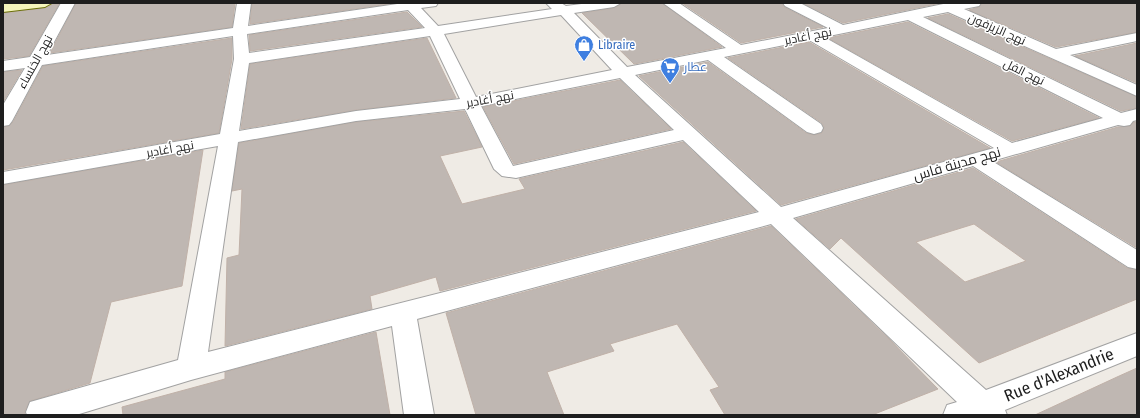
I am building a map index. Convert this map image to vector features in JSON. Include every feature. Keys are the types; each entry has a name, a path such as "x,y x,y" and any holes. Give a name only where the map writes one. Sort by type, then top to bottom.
{"street":[{"path":"3,8 45,3"},
{"name":"نهج الخنساء","path":"5,113 68,3"},
{"path":"191,368 242,59 240,30 244,3"},
{"path":"3,66 431,3"},
{"path":"242,59 435,31 559,7 614,3"},
{"path":"670,3 739,50"},
{"path":"790,3 841,30"},
{"name":"نهج أغادير","path":"3,178 356,116 470,103 910,16 945,5 974,3"},
{"name":"نهج الزيزفون","path":"945,5 1137,91"},
{"path":"411,6 435,31 504,169 511,172 687,134"},
{"path":"559,7 687,134 777,215 978,412"},
{"name":"نهج الفل","path":"910,16 1128,116 1137,127"},
{"path":"810,35 1009,149"},
{"path":"1055,54 1137,37"},
{"path":"711,55 814,128"},
{"name":"نهج مدينة فاس","path":"41,412 191,368 777,215 1128,116"},
{"path":"975,159 1137,261"},
{"path":"403,312 419,415"},
{"name":"Rue d'Alexandrie","path":"978,412 1137,344"}],"building":[{"path":"76,3 235,3 232,27 50,53"},
{"path":"252,3 388,3 389,4 250,24"},
{"path":"622,3 662,3 722,47 634,64 582,13 614,8"},
{"path":"682,3 782,3 784,7 823,27 741,43"},
{"path":"803,3 941,3 843,23"},
{"path":"982,3 1137,3 1137,32 1056,47 969,10 979,7"},
{"path":"53,4 59,4 29,56 3,59 3,13 45,8"},
{"path":"407,12 422,27 250,51 249,35"},
{"path":"948,14 1137,97 1137,108 1121,111 928,18"},
{"path":"908,22 1099,118 1012,141 828,38"},
{"path":"232,38 232,59 219,133 3,170 3,127 9,126 13,122 43,66"},
{"path":"427,38 456,98 356,110 241,129 250,64"},
{"path":"809,42 990,148 781,205 639,76 708,62 806,133 814,135 822,133 824,127 822,123 728,58"},
{"path":"1137,43 1137,83 1075,56"},
{"path":"22,70 3,102 3,72"},
{"path":"620,80 671,129 514,164 483,107"},
{"path":"464,111 482,147 440,156 462,204 525,189 519,179 683,142 756,211 440,291 436,277 370,296 372,309 225,346 227,258 239,255 242,189 232,191 239,143 356,122"},
{"path":"1134,122 1137,122 1137,248 996,162 1118,127 1130,126"},
{"path":"203,150 182,286 111,302 90,383 30,401 25,411 25,415 3,415 3,185"},
{"path":"973,168 1127,268 1137,270 1137,299 979,363 841,238 830,249 796,219","holes":["974,224 1026,261 965,282 916,242"]},
{"path":"771,226 889,339 938,389 872,415 725,415 710,390 719,387 677,324 610,344 614,351 547,372 564,415 476,415 446,313"},
{"path":"376,332 390,415 123,415 122,407 225,379 225,372"},
{"path":"1137,368 1137,415 1035,415 1117,377"}],"place":[{"name":"Libraire","path":"584,62"},
{"name":"عطار","path":"670,84"}]}
